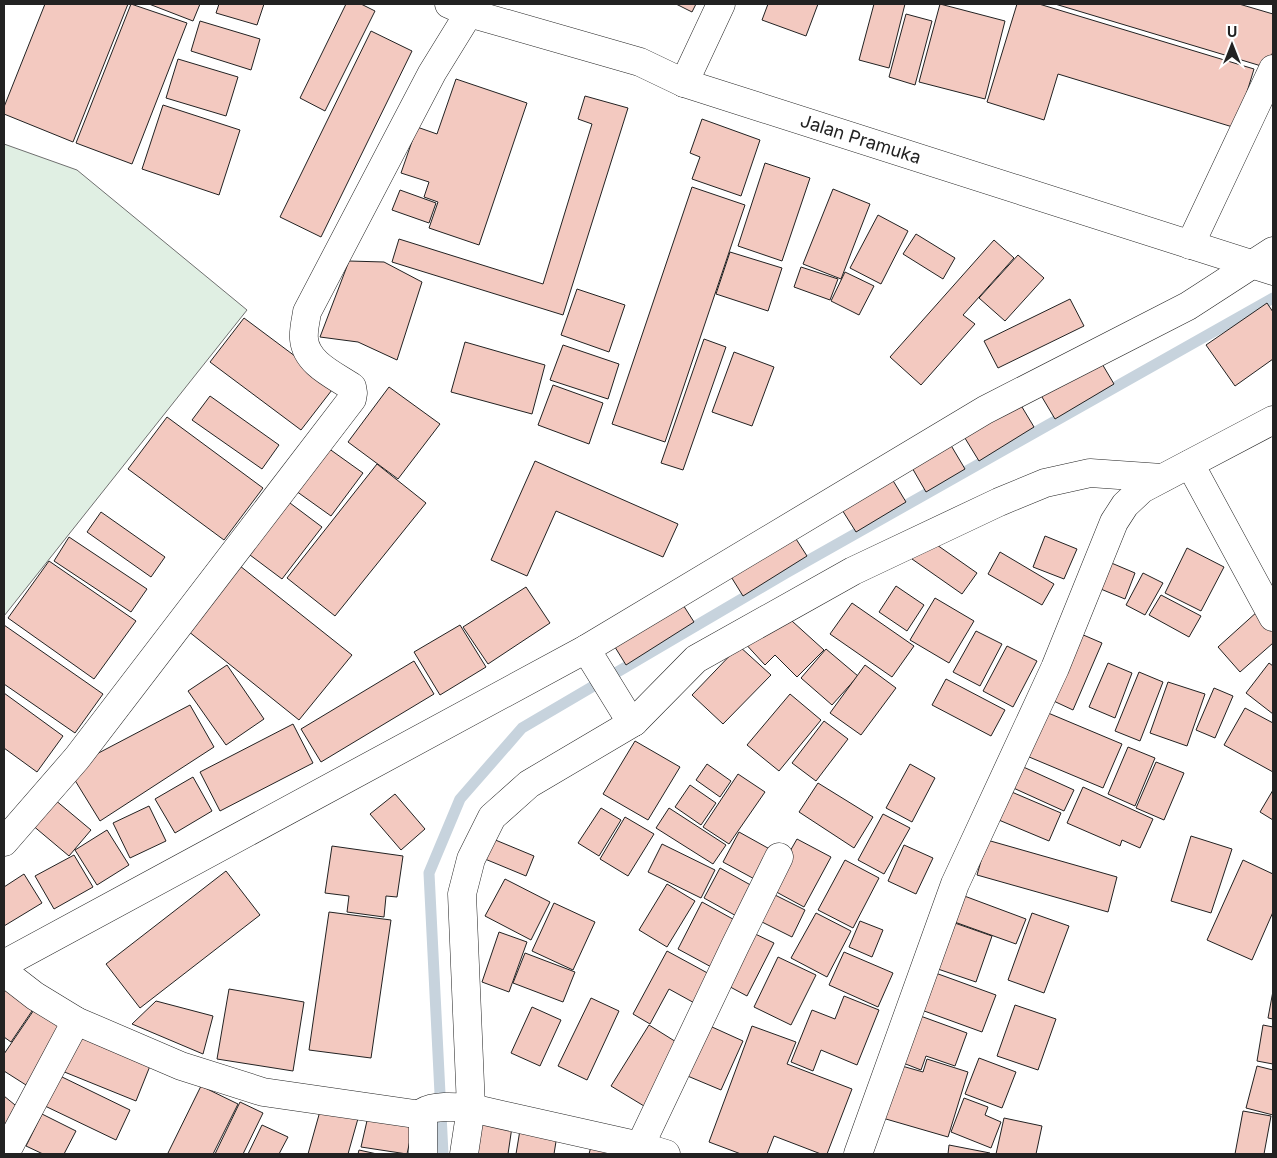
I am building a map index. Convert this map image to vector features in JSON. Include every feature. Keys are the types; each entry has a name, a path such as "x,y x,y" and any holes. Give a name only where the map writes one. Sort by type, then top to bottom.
{"street":[{"path":"684,83 721,4"},
{"path":"4,842 77,758 352,399 352,386 317,363 307,351 304,338 307,312 432,73 455,6"},
{"name":"Jalan Pramuka","path":"455,6 640,62 684,83 1261,268"},
{"path":"1190,245 1273,70"},
{"path":"4,964 590,657 985,410 1122,342 1261,268 1273,251"},
{"path":"858,1154 956,884 1055,668 1114,522 1125,504 1142,489 1273,420"},
{"path":"1194,462 1273,617"},
{"path":"423,1154 446,1110 462,894 471,859 492,817 529,784 630,718 696,659 853,572 999,502 1045,483 1090,473 1162,478"},
{"path":"590,657 630,718"},
{"path":"640,1146 779,858"},
{"path":"4,972 35,996 76,1020 181,1066 263,1092 446,1110 640,1146 666,1154"},
{"path":"11,1152 76,1020"},
{"path":"446,1110 464,1154"}],"green space":[{"path":"4,144 77,170 247,310 4,616"}],"building":[{"path":"45,4 128,4 73,142 4,114 4,107"},
{"path":"131,4 187,23 132,164 76,143"},
{"path":"149,4 200,4 193,21"},
{"path":"219,4 264,4 257,25 216,13"},
{"path":"346,4 361,4 375,11 325,111 300,98"},
{"path":"676,4 696,4 692,12"},
{"path":"768,4 818,4 806,36 762,20"},
{"path":"874,4 905,4 889,68 859,60"},
{"path":"940,4 1005,21 985,99 919,82"},
{"path":"1017,4 1039,4 1254,69 1236,128 1058,74 1044,120 987,102"},
{"path":"1055,4 1239,4 1273,14 1273,51 1268,68"},
{"path":"906,14 932,21 915,85 889,77"},
{"path":"200,21 260,39 251,70 191,51"},
{"path":"371,31 412,51 321,237 280,217"},
{"path":"178,59 238,77 226,116 166,98"},
{"path":"456,79 527,103 479,245 429,228 438,202 424,197 429,182 401,173 417,127 437,134"},
{"path":"585,96 628,108 563,315 392,262 399,239 543,284 592,124 578,119"},
{"path":"163,105 240,130 219,195 142,169"},
{"path":"702,119 760,140 741,196 692,179 700,157 690,153"},
{"path":"765,163 810,178 782,261 738,246"},
{"path":"692,187 745,205 665,442 612,424"},
{"path":"833,189 870,204 841,279 803,264"},
{"path":"400,190 436,203 429,223 392,210"},
{"path":"878,215 908,231 881,284 850,268"},
{"path":"916,234 955,258 943,279 903,254"},
{"path":"994,240 1014,258 963,315 975,324 921,385 890,357"},
{"path":"730,252 782,268 768,311 716,294"},
{"path":"1018,255 1044,278 1005,321 979,298"},
{"path":"349,261 384,262 422,282 397,360 358,342 320,337"},
{"path":"801,267 838,279 830,300 794,287"},
{"path":"845,272 874,286 859,315 831,301"},
{"path":"577,289 625,305 609,352 561,335"},
{"path":"1070,299 1084,326 998,368 984,341"},
{"path":"1267,303 1273,312 1273,359 1235,386 1206,345"},
{"path":"244,318 335,386 301,430 210,362"},
{"path":"704,339 726,347 683,470 661,463"},
{"path":"465,342 545,365 532,414 451,392"},
{"path":"563,345 619,364 608,399 550,380"},
{"path":"734,352 774,367 752,426 712,412"},
{"path":"1098,357 1114,384 1055,419 1039,392"},
{"path":"553,385 603,403 589,444 538,425"},
{"path":"389,387 440,424 398,479 348,442"},
{"path":"210,396 279,445 262,469 192,420"},
{"path":"1016,397 1034,427 979,461 960,430"},
{"path":"167,417 263,488 224,540 128,469"},
{"path":"946,437 965,469 926,492 907,459"},
{"path":"328,448 363,473 331,516 296,491"},
{"path":"535,461 678,524 663,557 556,511 527,576 491,560"},
{"path":"377,464 426,503 335,616 287,578"},
{"path":"889,474 906,502 856,532 839,505"},
{"path":"282,497 322,527 282,579 242,549"},
{"path":"101,512 165,557 151,577 87,532"},
{"path":"789,528 807,556 743,596 725,567"},
{"path":"1045,536 1077,549 1064,579 1033,567"},
{"path":"69,537 147,589 131,612 54,561"},
{"path":"927,538 977,573 962,594 912,559"},
{"path":"1187,548 1224,567 1201,611 1165,593"},
{"path":"1000,552 1054,584 1042,605 988,574"},
{"path":"1102,559 1135,573 1125,599 1091,585"},
{"path":"49,561 136,621 94,679 8,618"},
{"path":"235,562 352,655 299,720 183,627"},
{"path":"1143,573 1163,583 1145,615 1126,605"},
{"path":"896,586 924,605 907,631 879,612"},
{"path":"526,587 550,623 488,664 463,627"},
{"path":"1161,595 1201,616 1189,637 1149,615"},
{"path":"678,597 694,622 626,665 610,639"},
{"path":"935,598 974,621 949,663 910,640"},
{"path":"852,603 914,646 892,677 830,634"},
{"path":"1258,611 1273,628 1273,643 1240,672 1218,647"},
{"path":"782,612 824,650 797,677 775,655 765,665 742,640"},
{"path":"4,625 103,694 75,733 4,684"},
{"path":"460,625 486,667 440,695 414,652"},
{"path":"976,631 1002,644 980,686 953,672"},
{"path":"1074,631 1102,643 1073,710 1045,697"},
{"path":"739,646 771,675 723,724 692,695"},
{"path":"1007,646 1037,661 1013,707 983,691"},
{"path":"826,649 858,676 832,705 801,678"},
{"path":"414,661 434,694 321,762 301,729"},
{"path":"1108,663 1132,673 1115,718 1089,707"},
{"path":"1269,663 1273,666 1273,714 1246,693"},
{"path":"227,665 264,719 226,745 188,691"},
{"path":"865,665 896,688 861,735 830,713"},
{"path":"1139,672 1163,682 1140,741 1115,731"},
{"path":"946,679 1005,710 991,736 932,705"},
{"path":"1168,682 1205,694 1187,746 1150,733"},
{"path":"1214,688 1233,696 1215,738 1196,730"},
{"path":"4,693 63,736 37,772 4,748"},
{"path":"790,694 821,720 779,771 747,745"},
{"path":"190,705 214,747 100,821 68,769"},
{"path":"1245,708 1273,723 1273,772 1224,745"},
{"path":"1041,710 1122,744 1103,788 1022,754"},
{"path":"824,721 848,739 816,781 792,763"},
{"path":"293,724 313,763 220,811 200,772"},
{"path":"635,741 680,767 648,820 603,794"},
{"path":"1128,747 1155,758 1135,806 1108,794"},
{"path":"1156,762 1184,773 1164,820 1136,808"},
{"path":"707,764 731,781 720,797 696,780"},
{"path":"910,764 935,778 912,822 886,808"},
{"path":"1019,765 1074,790 1064,811 1009,786"},
{"path":"738,774 765,792 729,844 703,827"},
{"path":"193,777 212,811 175,833 155,799"},
{"path":"818,783 873,817 854,848 799,812"},
{"path":"690,785 716,803 701,825 675,807"},
{"path":"1083,787 1153,819 1140,848 1122,840 1120,846 1067,823"},
{"path":"1007,790 1061,813 1049,841 994,818"},
{"path":"1273,790 1273,820 1260,812"},
{"path":"48,794 91,830 69,856 25,819"},
{"path":"395,794 425,829 401,850 370,814"},
{"path":"149,806 166,841 130,858 113,823"},
{"path":"601,808 621,820 599,856 578,843"},
{"path":"669,808 726,845 713,864 656,828"},
{"path":"883,814 910,828 884,874 858,860"},
{"path":"625,817 654,834 628,876 600,859"},
{"path":"107,830 129,865 97,885 75,850"},
{"path":"739,832 775,852 760,882 723,862"},
{"path":"1191,836 1232,849 1211,913 1171,901"},
{"path":"493,839 534,856 526,876 485,859"},
{"path":"797,839 831,857 804,907 769,888"},
{"path":"987,840 1117,877 1108,912 977,875"},
{"path":"662,844 715,870 701,898 648,872"},
{"path":"904,845 933,858 916,894 888,881"},
{"path":"332,846 403,856 397,897 386,896 384,917 347,912 349,896 325,893"},
{"path":"74,855 93,887 54,909 35,876"},
{"path":"845,860 879,878 853,928 818,910"},
{"path":"1243,860 1273,874 1273,912 1252,960 1207,940"},
{"path":"720,868 756,888 740,918 704,898"},
{"path":"226,871 260,915 140,1008 106,964"},
{"path":"24,874 42,903 4,926 4,887"},
{"path":"505,879 550,902 531,940 485,916"},
{"path":"667,884 695,901 667,947 639,930"},
{"path":"765,890 805,910 792,937 752,917"},
{"path":"959,894 1026,919 1016,944 949,920"},
{"path":"702,902 740,923 715,969 678,949"},
{"path":"554,903 595,922 573,970 532,951"},
{"path":"329,912 391,920 371,1058 309,1050"},
{"path":"816,913 851,931 827,977 791,958"},
{"path":"1032,913 1069,926 1044,993 1008,980"},
{"path":"860,921 883,930 872,957 849,947"},
{"path":"949,921 992,936 976,982 932,967"},
{"path":"747,930 774,943 747,996 721,982"},
{"path":"499,932 527,942 509,992 482,982"},
{"path":"667,951 713,976 698,1005 669,989 650,1024 633,1014"},
{"path":"844,952 893,973 878,1007 829,985"},
{"path":"525,953 575,972 563,1002 513,983"},
{"path":"778,957 816,975 791,1025 754,1007"},
{"path":"930,971 996,995 982,1032 916,1008"},
{"path":"4,988 34,1008 11,1042 4,1037"},
{"path":"229,989 304,1002 293,1071 217,1059"},
{"path":"1273,991 1273,1019 1268,1018"},
{"path":"844,996 879,1010 857,1065 821,1050 813,1071 791,1062 812,1010 835,1019"},
{"path":"591,998 619,1011 587,1080 558,1066"},
{"path":"156,1001 213,1016 203,1054 132,1024"},
{"path":"38,1004 67,1024 26,1085 4,1071 4,1054"},
{"path":"1015,1005 1056,1019 1038,1070 997,1056"},
{"path":"532,1007 561,1020 540,1066 511,1053"},
{"path":"915,1014 967,1033 955,1066 926,1056 921,1070 898,1061"},
{"path":"701,1022 743,1041 721,1090 678,1072"},
{"path":"649,1025 681,1045 644,1106 611,1086"},
{"path":"1263,1025 1273,1027 1273,1064 1257,1061"},
{"path":"752,1026 796,1042 787,1064 852,1089 827,1154 821,1154 774,1136 767,1154 741,1154 709,1142"},
{"path":"78,1031 152,1061 136,1101 62,1071"},
{"path":"979,1058 1016,1072 1002,1108 965,1094"},
{"path":"927,1059 968,1072 948,1137 879,1117 895,1064 923,1072"},
{"path":"1257,1066 1273,1070 1273,1115 1246,1108"},
{"path":"60,1076 130,1110 116,1140 45,1106"},
{"path":"201,1086 238,1104 213,1154 170,1154 168,1153"},
{"path":"4,1096 20,1109 4,1129"},
{"path":"964,1098 988,1107 985,1115 1001,1122 991,1148 951,1132"},
{"path":"240,1102 263,1113 243,1154 215,1154"},
{"path":"322,1104 359,1115 348,1154 308,1154"},
{"path":"1243,1111 1271,1116 1264,1154 1235,1154"},
{"path":"369,1112 414,1122 407,1154 361,1147"},
{"path":"42,1114 76,1131 64,1154 43,1154 26,1146"},
{"path":"476,1115 513,1120 508,1154 470,1154"},
{"path":"1004,1118 1042,1126 1036,1154 996,1154"},
{"path":"521,1124 558,1129 554,1154 516,1154"},
{"path":"262,1125 288,1137 279,1154 248,1154"},
{"path":"593,1139 630,1154 589,1154"},
{"path":"949,1145 990,1153 948,1154"},
{"path":"359,1150 377,1154 358,1154"}],"waterway":[{"path":"443,1154 429,873 460,799 522,728 786,573 1273,298"}]}
